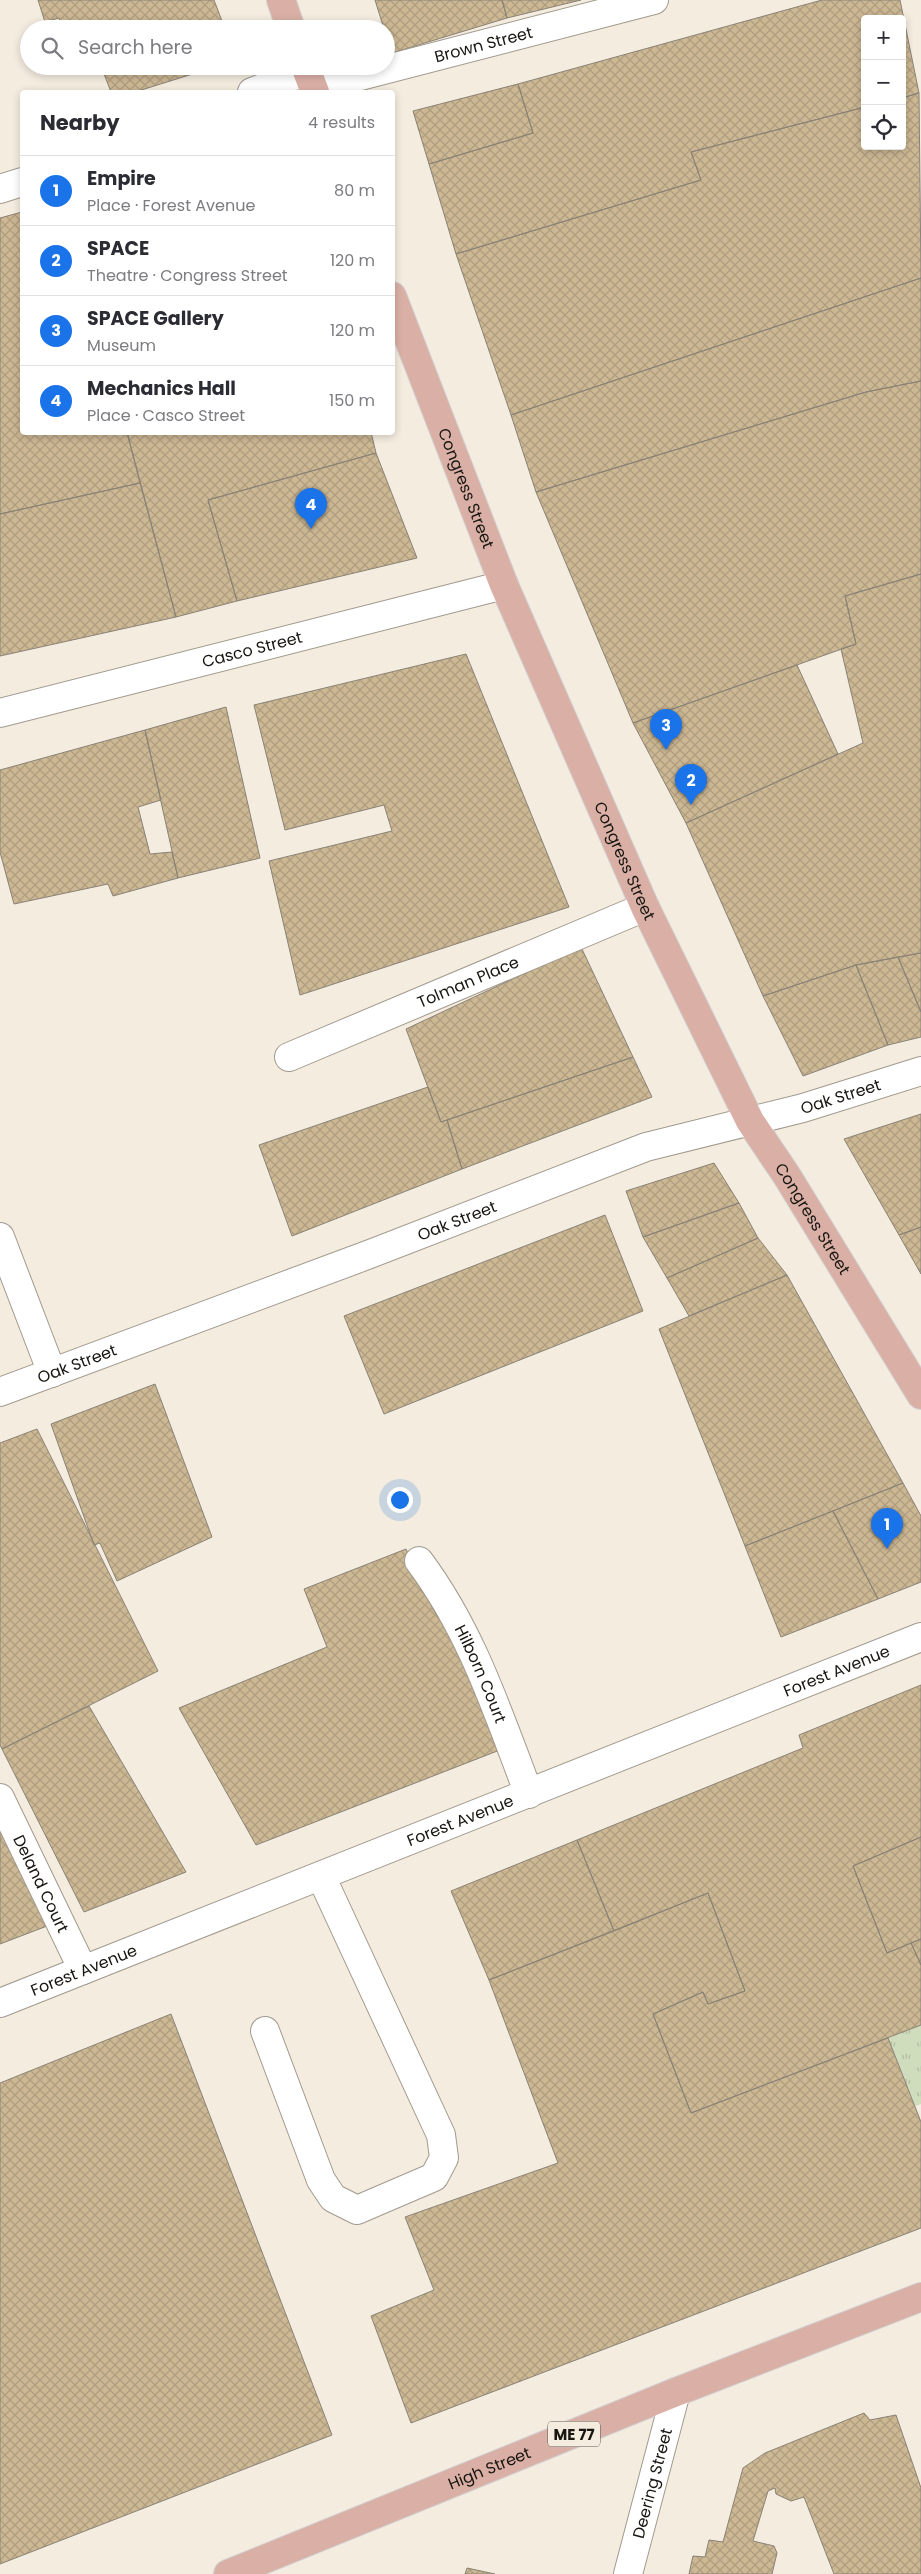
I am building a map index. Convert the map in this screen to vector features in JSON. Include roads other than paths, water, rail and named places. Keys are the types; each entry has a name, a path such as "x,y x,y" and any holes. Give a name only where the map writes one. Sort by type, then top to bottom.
{"main road":[{"path":"281,0 288,20"},
{"name":"Congress Street","path":"395,304 504,585 645,907 750,1121 787,1176 921,1395"},
{"name":"High Street","path":"228,2574 676,2392 921,2297"}],"street":[{"name":"Brown Street","path":"395,59 654,0"},
{"name":"Brown Street","path":"261,90 327,75"},
{"name":"Casco Street","path":"0,713 504,585"},
{"name":"Tolman Place","path":"289,1057 645,907"},
{"name":"Oak Street","path":"0,1392 646,1147 803,1108 921,1071"},
{"path":"0,1237 52,1373"},
{"name":"Hilborn Court","path":"419,1561 443,1593 466,1634 529,1794"},
{"name":"Forest Avenue","path":"0,2003 921,1637"},
{"name":"Deland Court","path":"0,1798 83,1970"},
{"path":"265,2031 322,2180 333,2198 357,2210 434,2177 444,2158 440,2135 321,1876"},
{"name":"Deering Street","path":"628,2574 676,2392"}],"place":[{"name":"Mechanics Hall","path":"311,529"},
{"name":"SPACE Gallery","path":"666,750"},
{"name":"SPACE","path":"691,805"},
{"name":"Empire","path":"887,1549"}]}
